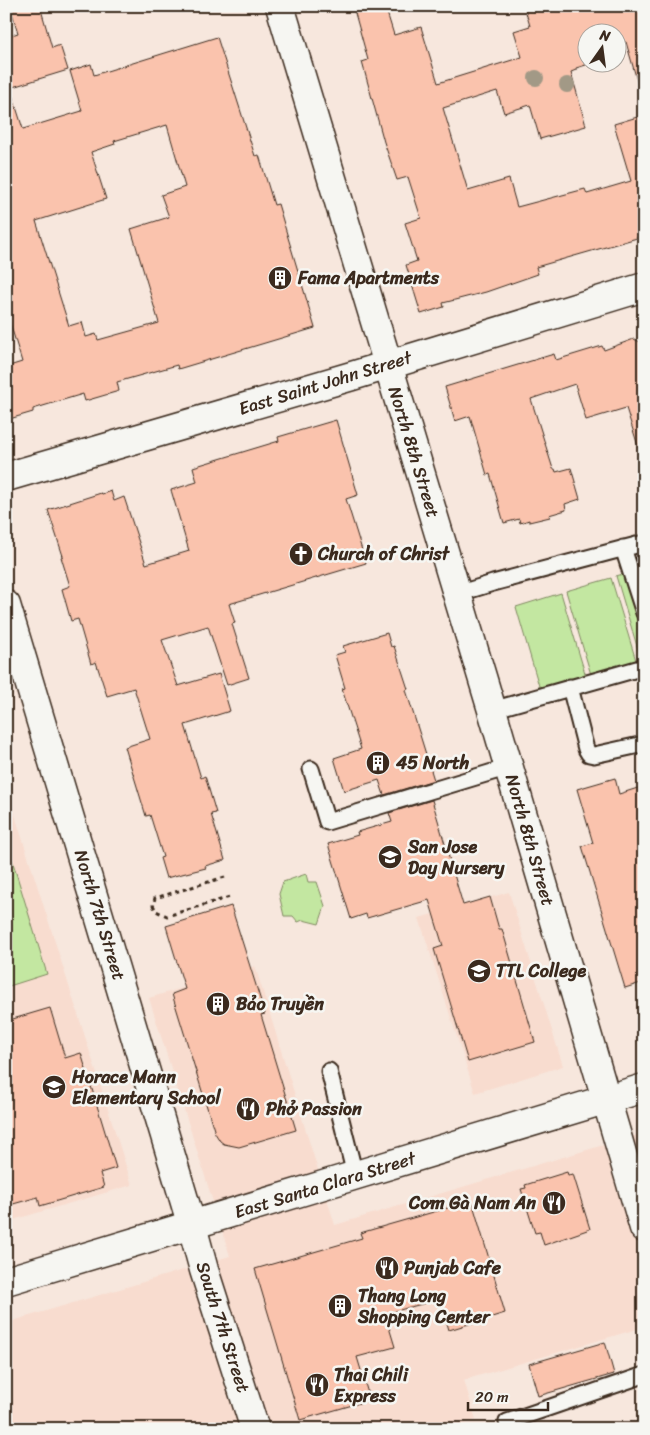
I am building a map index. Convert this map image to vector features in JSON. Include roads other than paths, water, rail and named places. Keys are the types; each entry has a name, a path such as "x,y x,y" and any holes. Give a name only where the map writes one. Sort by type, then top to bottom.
{"street":[{"name":"North 8th Street","path":"280,6 509,766 644,1228"},
{"name":"East Saint John Street","path":"6,477 387,366 644,287"},
{"name":"North 7th Street","path":"6,605 16,668 192,1226"},
{"name":"East Santa Clara Street","path":"6,1281 644,1088"},
{"name":"South 7th Street","path":"192,1226 207,1280 255,1429"}],"lane":[{"path":"457,594 644,543"},
{"path":"623,548 644,613"},
{"path":"492,710 644,667"},
{"path":"570,687 586,749 589,754 594,755 644,744"},
{"path":"311,769 327,822 509,766"},
{"path":"329,1071 355,1176"},
{"path":"506,1422 644,1375"}],"place":[{"name":"Fama Apartments","path":"280,278"},
{"name":"Church of Christ","path":"301,554"},
{"name":"45 North","path":"378,763"},
{"name":"San Jose Day Nursery","path":"390,857"},
{"name":"TTL College","path":"479,971"},
{"name":"Bảo Truyền","path":"218,1004"},
{"name":"Horace Mann Elementary School","path":"54,1087"},
{"name":"Phở Passion","path":"248,1109"},
{"name":"Cơm Gà Nam An","path":"554,1203"},
{"name":"Punjab Cafe","path":"387,1268"},
{"name":"Thang Long Shopping Center","path":"340,1306"},
{"name":"Thai Chili Express","path":"317,1385"}]}
